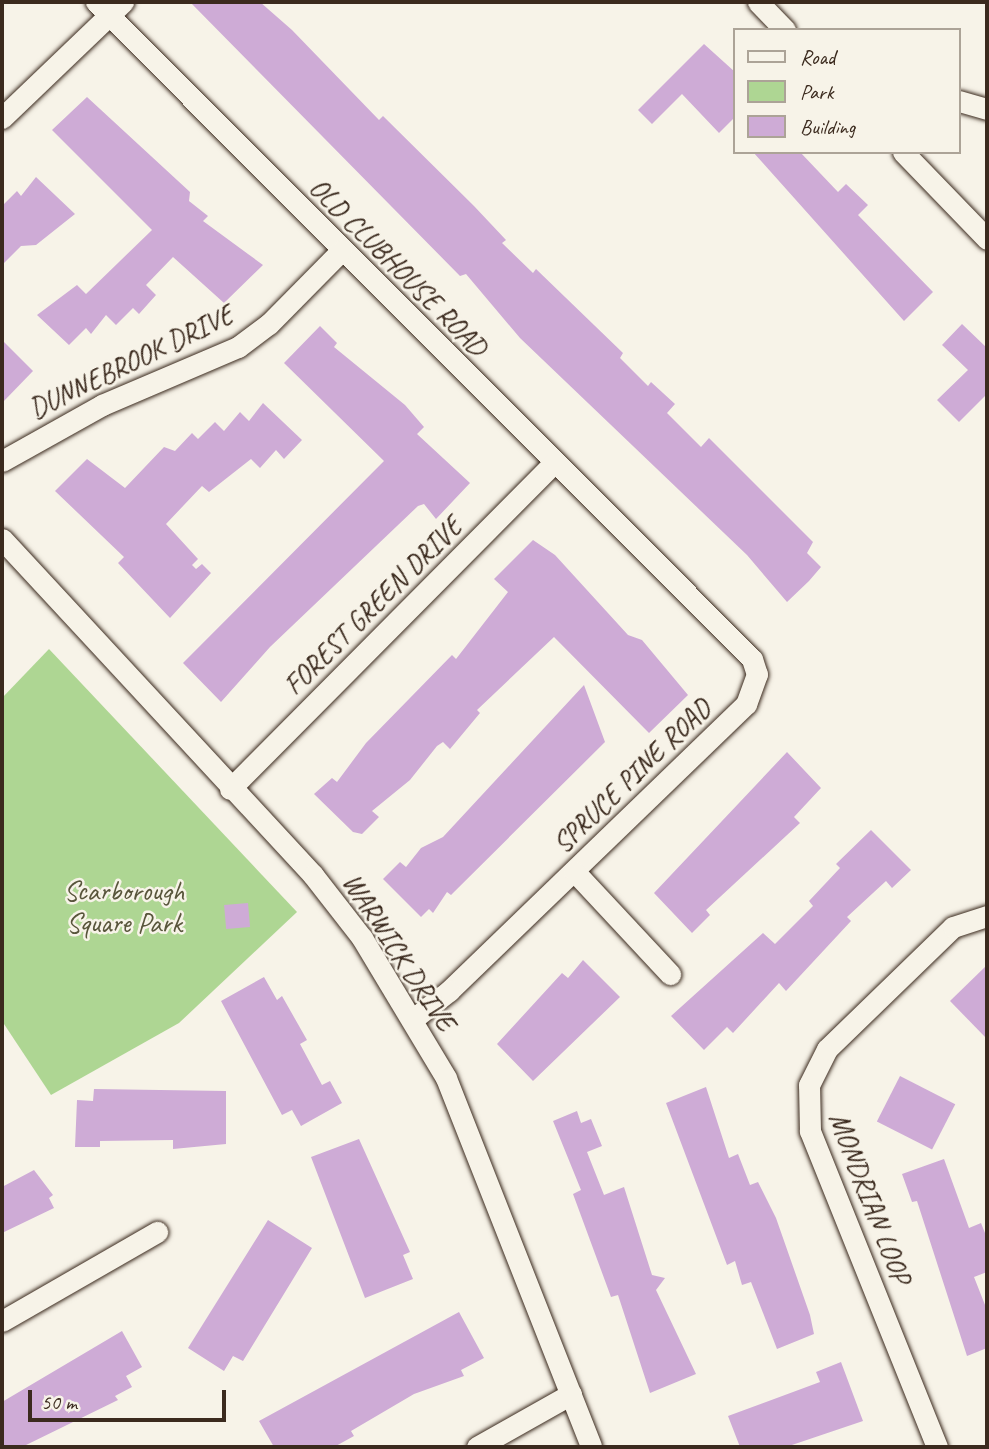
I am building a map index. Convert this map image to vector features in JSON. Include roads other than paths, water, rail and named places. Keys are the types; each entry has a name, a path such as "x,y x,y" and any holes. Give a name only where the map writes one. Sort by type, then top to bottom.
{"street":[{"path":"758,2 785,28"},
{"name":"OLD CLUBHOUSE ROAD","path":"2,118 109,6 341,251 650,556"},
{"path":"961,102 987,109"},
{"path":"905,154 987,239"},
{"name":"DUNNEBROOK DRIVE","path":"2,461 102,405 238,347 269,324 341,251"},
{"name":"FOREST GREEN DRIVE","path":"230,789 555,462"},
{"name":"WARWICK DRIVE","path":"2,539 339,905 413,1019 446,1077 591,1447"},
{"name":"SPRUCE PINE ROAD","path":"413,1019 574,871 754,690 752,659 650,556"},
{"path":"574,871 670,974"},
{"name":"MONDRIAN LOOP","path":"937,1447 810,1131 809,1086 827,1049 953,927 987,916"},
{"path":"2,1321 157,1232"},
{"path":"477,1447 571,1394"}],"park label":[{"name":"Scarborough Square Park","path":"124,907"}]}
